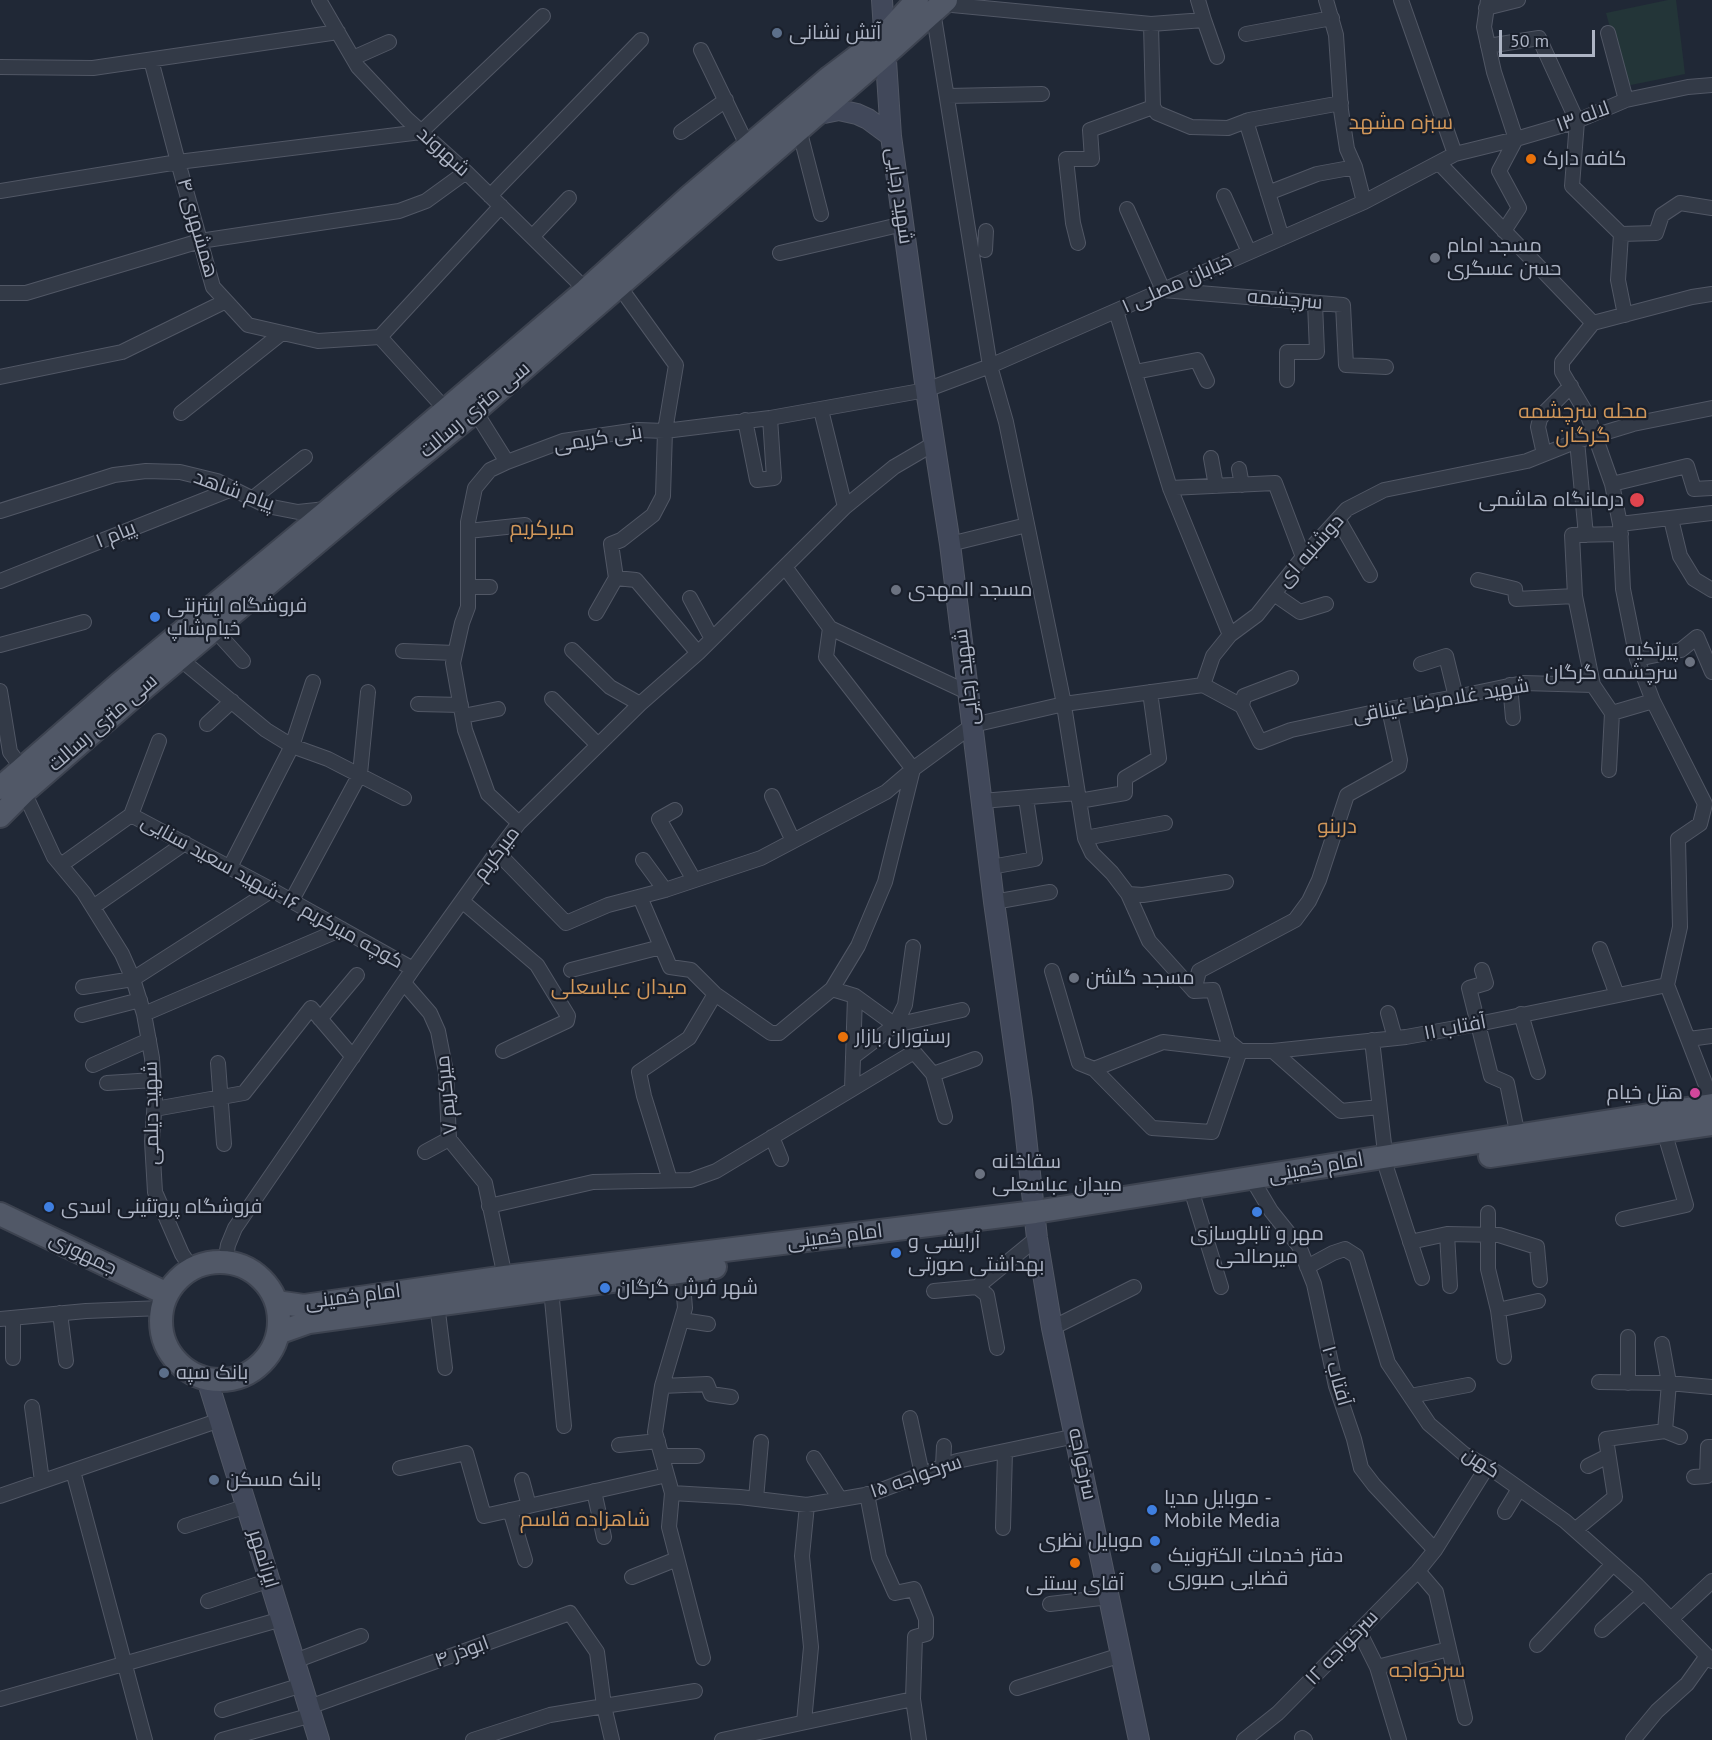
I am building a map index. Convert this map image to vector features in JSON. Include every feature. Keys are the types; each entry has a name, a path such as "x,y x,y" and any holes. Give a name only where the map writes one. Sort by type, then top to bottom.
{"main road":[{"name":"شهید رجایی","path":"882,0 891,136 950,544 1036,1224"},
{"name":"سی متری رسالت","path":"0,816 125,691 330,509 586,290 807,122 885,45 935,4"},
{"name":"سی متری رسالت","path":"0,788 22,768 125,691 179,658 475,411 619,286 748,147 830,77 885,45"},
{"path":"807,122 839,110 868,119 891,136"},
{"name":"امام خمینی","path":"1386,1163 1518,1136 1712,1103"},
{"name":"امام خمینی","path":"276,1302 304,1306 505,1277 1036,1224 1254,1184 1386,1163 1712,1124"},
{"name":"امام خمینی","path":"278,1333 309,1322 1036,1224 1194,1199 1254,1184"},
{"name":"جمهوری","path":"0,1214 164,1301"},
{"name":"سرخواجه","path":"1036,1224 1052,1328 1139,1740"},
{"path":"225,1262 247,1268 260,1277 276,1302 279,1318 278,1333 273,1347 264,1360 252,1370 238,1377 223,1380 207,1378 180,1365 170,1353 163,1339 160,1324 164,1301 176,1281 201,1264 225,1262"},
{"name":"ایرانمهر","path":"207,1378 320,1740"}],"street":[{"name":"شهروند","path":"319,0 366,76 586,290"},
{"path":"1198,0 1217,57"},
{"path":"1326,0 1336,34 1347,149 1355,167 1364,202"},
{"path":"1401,0 1455,154"},
{"path":"1504,231 1519,208 1498,171 1516,139 1494,72 1484,27 1487,4 1518,0"},
{"path":"1194,991 1149,942 1128,894 1112,873 1092,853 1085,838 1064,704 1006,422 990,366 947,96 935,4 1151,24 1204,20"},
{"path":"0,191 178,162 421,132 543,15"},
{"path":"1246,34 1332,18"},
{"path":"1151,24 1153,108 1157,113 1191,127 1228,128 1246,121 1341,103"},
{"path":"0,67 93,68 338,32"},
{"path":"1608,33 1626,100"},
{"path":"1488,46 1539,38 1576,121 1572,186 1621,234 1656,233 1662,215 1680,203 1712,208"},
{"path":"490,196 642,40"},
{"path":"353,58 389,42"},
{"path":"701,50 748,147"},
{"name":"همشهری ۴","path":"151,60 213,287 248,325 318,342 381,337"},
{"name":"لاله ۱۳","path":"1439,163 1455,154 1576,121 1626,100 1688,87 1712,85"},
{"path":"947,96 1042,94"},
{"path":"681,132 726,100"},
{"path":"1078,243 1073,223 1066,159 1092,159 1089,130 1153,108"},
{"path":"1246,121 1282,238"},
{"path":"807,122 821,214"},
{"path":"1439,163 1593,323"},
{"name":"خیابان مصلی ۱","path":"926,390 990,366 1364,202 1439,163"},
{"path":"1268,193 1317,174 1355,167"},
{"path":"0,293 26,293 200,241 399,211 426,201 466,172"},
{"path":"1224,196 1249,252"},
{"path":"532,237 569,198"},
{"path":"446,410 381,337 501,206"},
{"path":"1127,209 1163,290"},
{"path":"780,253 903,224"},
{"path":"985,250 986,231"},
{"path":"1621,234 1618,280 1625,315"},
{"path":"596,613 616,578 610,544 621,540 653,515 663,496 664,431 675,365 619,286"},
{"name":"سرچشمه","path":"1163,290 1343,305 1346,365 1386,366"},
{"path":"1712,294 1692,297 1593,323 1562,362 1562,372 1588,416 1612,484 1621,529 1623,589 1637,659 1653,701 1709,802 1706,828 1678,839 1680,927 1667,985 1712,1103"},
{"path":"0,377 122,352 226,301"},
{"path":"1287,380 1287,352 1317,352 1315,303"},
{"path":"1116,311 1170,488 1230,635"},
{"path":"181,412 282,333"},
{"path":"1135,372 1197,360 1207,381"},
{"path":"1544,454 1538,427 1540,419 1571,386"},
{"name":"بنی کریمی","path":"519,823 488,794 465,730 453,663 468,607 468,522 475,488 490,470 563,441 638,430 664,431 770,418 926,390"},
{"name":"دوشنبه ای","path":"1203,685 1213,656 1230,635 1257,615 1303,557 1347,509 1384,490 1527,462 1595,435 1633,424 1712,408"},
{"path":"821,410 845,507"},
{"path":"475,411 507,462"},
{"path":"745,420 757,480 774,478 770,418"},
{"path":"1577,441 1579,535 1575,596 1593,685 1612,713 1609,770"},
{"name":"میرکریم","path":"225,1262 228,1245 235,1228 413,969 519,823 640,704 712,639 845,507 894,467 935,443"},
{"path":"252,498 305,457"},
{"path":"1211,458 1216,486"},
{"path":"1612,484 1687,466 1694,489 1712,488"},
{"path":"1239,469 1242,485"},
{"name":"پیام شاهد","path":"0,511 114,475 146,471 180,472 217,481 267,506 298,512 330,509"},
{"path":"1170,488 1275,483 1303,557"},
{"name":"۱ پیام","path":"0,581 232,489"},
{"path":"1579,535 1712,513"},
{"path":"1338,519 1370,575"},
{"path":"1671,519 1680,556 1694,579 1712,590"},
{"path":"468,531 525,525"},
{"path":"950,544 1027,525"},
{"path":"784,567 830,628 969,693"},
{"path":"616,578 636,580 698,652"},
{"path":"1478,580 1515,589 1516,599 1575,596"},
{"path":"468,588 490,588"},
{"path":"1274,594 1300,612 1326,604"},
{"path":"690,598 712,639"},
{"path":"0,645 84,622"},
{"path":"830,628 826,657 914,769"},
{"path":"214,629 243,661"},
{"path":"1637,659 1681,650 1697,637 1711,668"},
{"path":"572,650 609,687 640,704"},
{"path":"403,651 455,653"},
{"path":"1421,664 1446,656 1456,697"},
{"path":"179,658 266,730 292,746 328,759 404,798"},
{"path":"496,852 566,923 608,905 665,890 761,858 886,792 973,725 1064,704 1203,685 1242,706 1244,696 1291,678"},
{"path":"230,867 292,746 314,682"},
{"name":"شهید غلامرضا غیناقی","path":"1242,706 1260,742 1291,730 1510,685 1523,683 1593,685"},
{"path":"1510,685 1513,718"},
{"path":"0,692 10,752 22,768"},
{"path":"292,900 360,774 368,692"},
{"path":"982,801 1125,793 1125,778 1159,758 1150,692"},
{"path":"552,699 598,745"},
{"path":"207,724 232,701"},
{"path":"1612,713 1653,701"},
{"path":"418,704 462,710 498,709"},
{"path":"1194,991 1199,971 1295,920 1309,902 1319,880 1347,795 1399,766 1400,760 1389,709"},
{"path":"61,865 131,815 159,741"},
{"path":"640,897 669,966 691,970 715,994 775,1034 779,1033 832,989 858,946 885,882 914,769"},
{"name":"شهید دیلمی","path":"24,792 54,857 84,893 122,954 133,979 144,1014 154,1080 155,1109 152,1141 155,1192 182,1254 192,1269"},
{"path":"772,796 793,841"},
{"path":"991,867 1035,859 1026,798"},
{"path":"675,810 659,819 694,880"},
{"name":"کوچه میرکریم ۱۶-شهید سعید سنایی","path":"131,815 292,900 413,969"},
{"path":"1085,838 1165,823"},
{"path":"93,907 185,843"},
{"path":"643,860 665,890"},
{"path":"1128,894 1143,895 1226,882"},
{"path":"83,987 133,979 272,890"},
{"path":"994,902 1050,892"},
{"path":"462,902 537,965 568,1016 567,1021 503,1051"},
{"path":"144,1014 342,929"},
{"path":"571,970 661,947"},
{"path":"895,1025 905,1005 913,947"},
{"path":"1600,949 1617,995"},
{"path":"1482,970 1486,983 1469,988 1491,1076 1507,1083 1518,1136"},
{"path":"1052,971 1078,1063 1094,1069 1152,1128 1212,1132 1240,1051 1228,1041 1213,990 1194,991"},
{"path":"320,1019 357,975"},
{"name":"۷ میرکریم","path":"404,983 430,1013 438,1031 446,1072 449,1139 485,1183 505,1277"},
{"name":"آفتاب ۱۱","path":"1094,1069 1163,1042 1240,1051 1273,1051 1395,1038 1478,1024 1667,985"},
{"path":"832,989 855,996 895,1025"},
{"path":"670,1180 644,1096 639,1072 689,1038 715,994"},
{"path":"852,1089 855,996"},
{"path":"82,1015 140,1000"},
{"path":"155,1109 244,1093 311,1008 353,1057"},
{"path":"853,1057 895,1025 962,1010"},
{"path":"1389,1012 1395,1038"},
{"path":"1521,1014 1538,1072"},
{"path":"1689,1040 1712,1036"},
{"path":"93,1065 149,1040"},
{"path":"1372,1040 1386,1163 1422,1278"},
{"path":"1273,1051 1341,1111 1379,1107"},
{"path":"489,1206 593,1182 691,1180 716,1171 914,1052 933,1074 945,1117"},
{"path":"933,1074 975,1059"},
{"path":"218,1063 224,1144"},
{"path":"107,1083 154,1080"},
{"path":"1623,1219 1686,1205 1664,1131"},
{"path":"772,1137 781,1159"},
{"path":"424,1152 449,1139"},
{"name":"۱۰ آفتاب","path":"1254,1184 1271,1211 1299,1246 1314,1284 1336,1386 1361,1468 1435,1550"},
{"path":"1194,1199 1221,1287"},
{"path":"1488,1213 1488,1269 1498,1311 1504,1357"},
{"path":"934,1291 976,1287 1036,1224"},
{"path":"1410,1242 1447,1234 1499,1235 1537,1247 1540,1280"},
{"path":"1447,1234 1450,1286"},
{"name":"کهن","path":"1307,1267 1345,1249 1356,1256 1388,1363 1429,1424 1464,1454 1487,1467 1575,1530 1644,1592 1709,1658"},
{"path":"682,1271 686,1308 662,1386 655,1432 672,1493 669,1527 703,1658"},
{"path":"976,1287 987,1295 997,1348"},
{"path":"1052,1328 1134,1287"},
{"path":"551,1289 564,1426"},
{"path":"13,1358 7,1318 164,1301"},
{"path":"1498,1311 1538,1301"},
{"path":"436,1305 445,1368"},
{"path":"60,1314 66,1361"},
{"path":"682,1320 708,1324"},
{"path":"1628,1337 1628,1383"},
{"path":"1662,1344 1669,1383 1665,1431"},
{"path":"1599,1382 1669,1383 1712,1388"},
{"path":"662,1386 707,1384 711,1394 731,1397"},
{"path":"1410,1396 1468,1385"},
{"path":"32,1407 42,1481"},
{"path":"910,1418 922,1474"},
{"path":"0,1496 220,1420"},
{"path":"1575,1530 1615,1497 1606,1439 1665,1431 1680,1437"},
{"name":"سرخواجه ۱۵","path":"672,1493 807,1505 867,1494 957,1461 1076,1436"},
{"path":"619,1445 658,1441"},
{"path":"756,1499 761,1442"},
{"path":"943,1466 944,1446"},
{"path":"1694,1477 1707,1476 1708,1446 1712,1447"},
{"path":"1003,1528 1005,1451"},
{"path":"400,1468 466,1453 484,1516 667,1475"},
{"path":"1588,1466 1608,1455"},
{"path":"662,1456 697,1456"},
{"path":"814,1458 840,1499"},
{"name":"۱۲ سرخواجه","path":"1244,1740 1278,1713 1418,1571 1435,1550 1487,1467"},
{"path":"73,1471 145,1740"},
{"path":"522,1480 528,1506"},
{"path":"1505,1512 1519,1489"},
{"path":"594,1491 604,1537"},
{"path":"867,1494 879,1557 895,1593 914,1588 926,1619 926,1634 915,1637 913,1699 919,1740"},
{"path":"804,1722 811,1647 802,1556 807,1505"},
{"path":"185,1526 247,1506"},
{"path":"510,1510 525,1560"},
{"path":"632,1577 677,1559"},
{"path":"1537,1645 1613,1564"},
{"path":"1418,1571 1436,1592 1465,1718"},
{"path":"208,1601 270,1580"},
{"path":"1671,1619 1712,1581"},
{"path":"1602,1630 1644,1592"},
{"path":"1050,1604 1109,1597"},
{"name":"ابوذر ۴","path":"310,1711 570,1613 597,1652 604,1706"},
{"path":"0,1699 282,1618"},
{"path":"1359,1631 1377,1667 1399,1740"},
{"path":"295,1661 361,1636"},
{"path":"1377,1667 1449,1649"},
{"path":"1017,1688 1121,1655"},
{"path":"1638,1738 1657,1711 1687,1684 1709,1658"},
{"path":"222,1710 302,1685"},
{"path":"473,1740 550,1715 695,1691"},
{"path":"722,1740 913,1699"},
{"path":"604,1706 612,1740"},
{"path":"222,1740 310,1711"}],"shaded area":[{"path":"1676,0 1685,74 1626,86 1606,13"}],"place":[{"name":"آتش نشانی","path":"777,33"},
{"name":"کافه دارک","path":"1531,159"},
{"name":"مسجد امام حسن عسگری","path":"1435,258"},
{"name":"درمانگاه هاشمی","path":"1637,500"},
{"name":"مسجد المهدی","path":"896,590"},
{"name":"فروشگاه اینترنتی خیام‌شاپ","path":"155,617"},
{"name":"پیرتکیه سرچشمه گرگان","path":"1690,662"},
{"name":"مسجد گلشن","path":"1074,978"},
{"name":"رستوران بازار","path":"843,1037"},
{"name":"هتل خیام","path":"1695,1093"},
{"name":"سقاخانه میدان عباسعلی","path":"980,1174"},
{"name":"فروشگاه پروتئینی اسدی","path":"49,1207"},
{"name":"مهر و تابلوسازی میرصالحی","path":"1257,1212"},
{"name":"آرایشی و بهداشتی صورتی","path":"896,1253"},
{"name":"شهر فرش گرگان","path":"605,1288"},
{"name":"بانک سپه","path":"164,1373"},
{"name":"بانک مسکن","path":"214,1480"},
{"name":"موبایل مدیا - Mobile Media","path":"1152,1510"},
{"name":"موبایل نظری","path":"1155,1541"},
{"name":"آقای بستنی","path":"1075,1563"},
{"name":"دفتر خدمات الکترونیک قضایی صبوری","path":"1156,1568"}],"district":[{"name":"سبزه مشهد","path":"1401,123"},
{"name":"محله سرچشمه گرگان","path":"1583,424"},
{"name":"میرکریم","path":"542,529"},
{"name":"دربنو","path":"1337,827"},
{"name":"میدان عباسعلی","path":"619,988"},
{"name":"شاهزاده قاسم","path":"585,1520"},
{"name":"سرخواجه","path":"1427,1671"}]}
